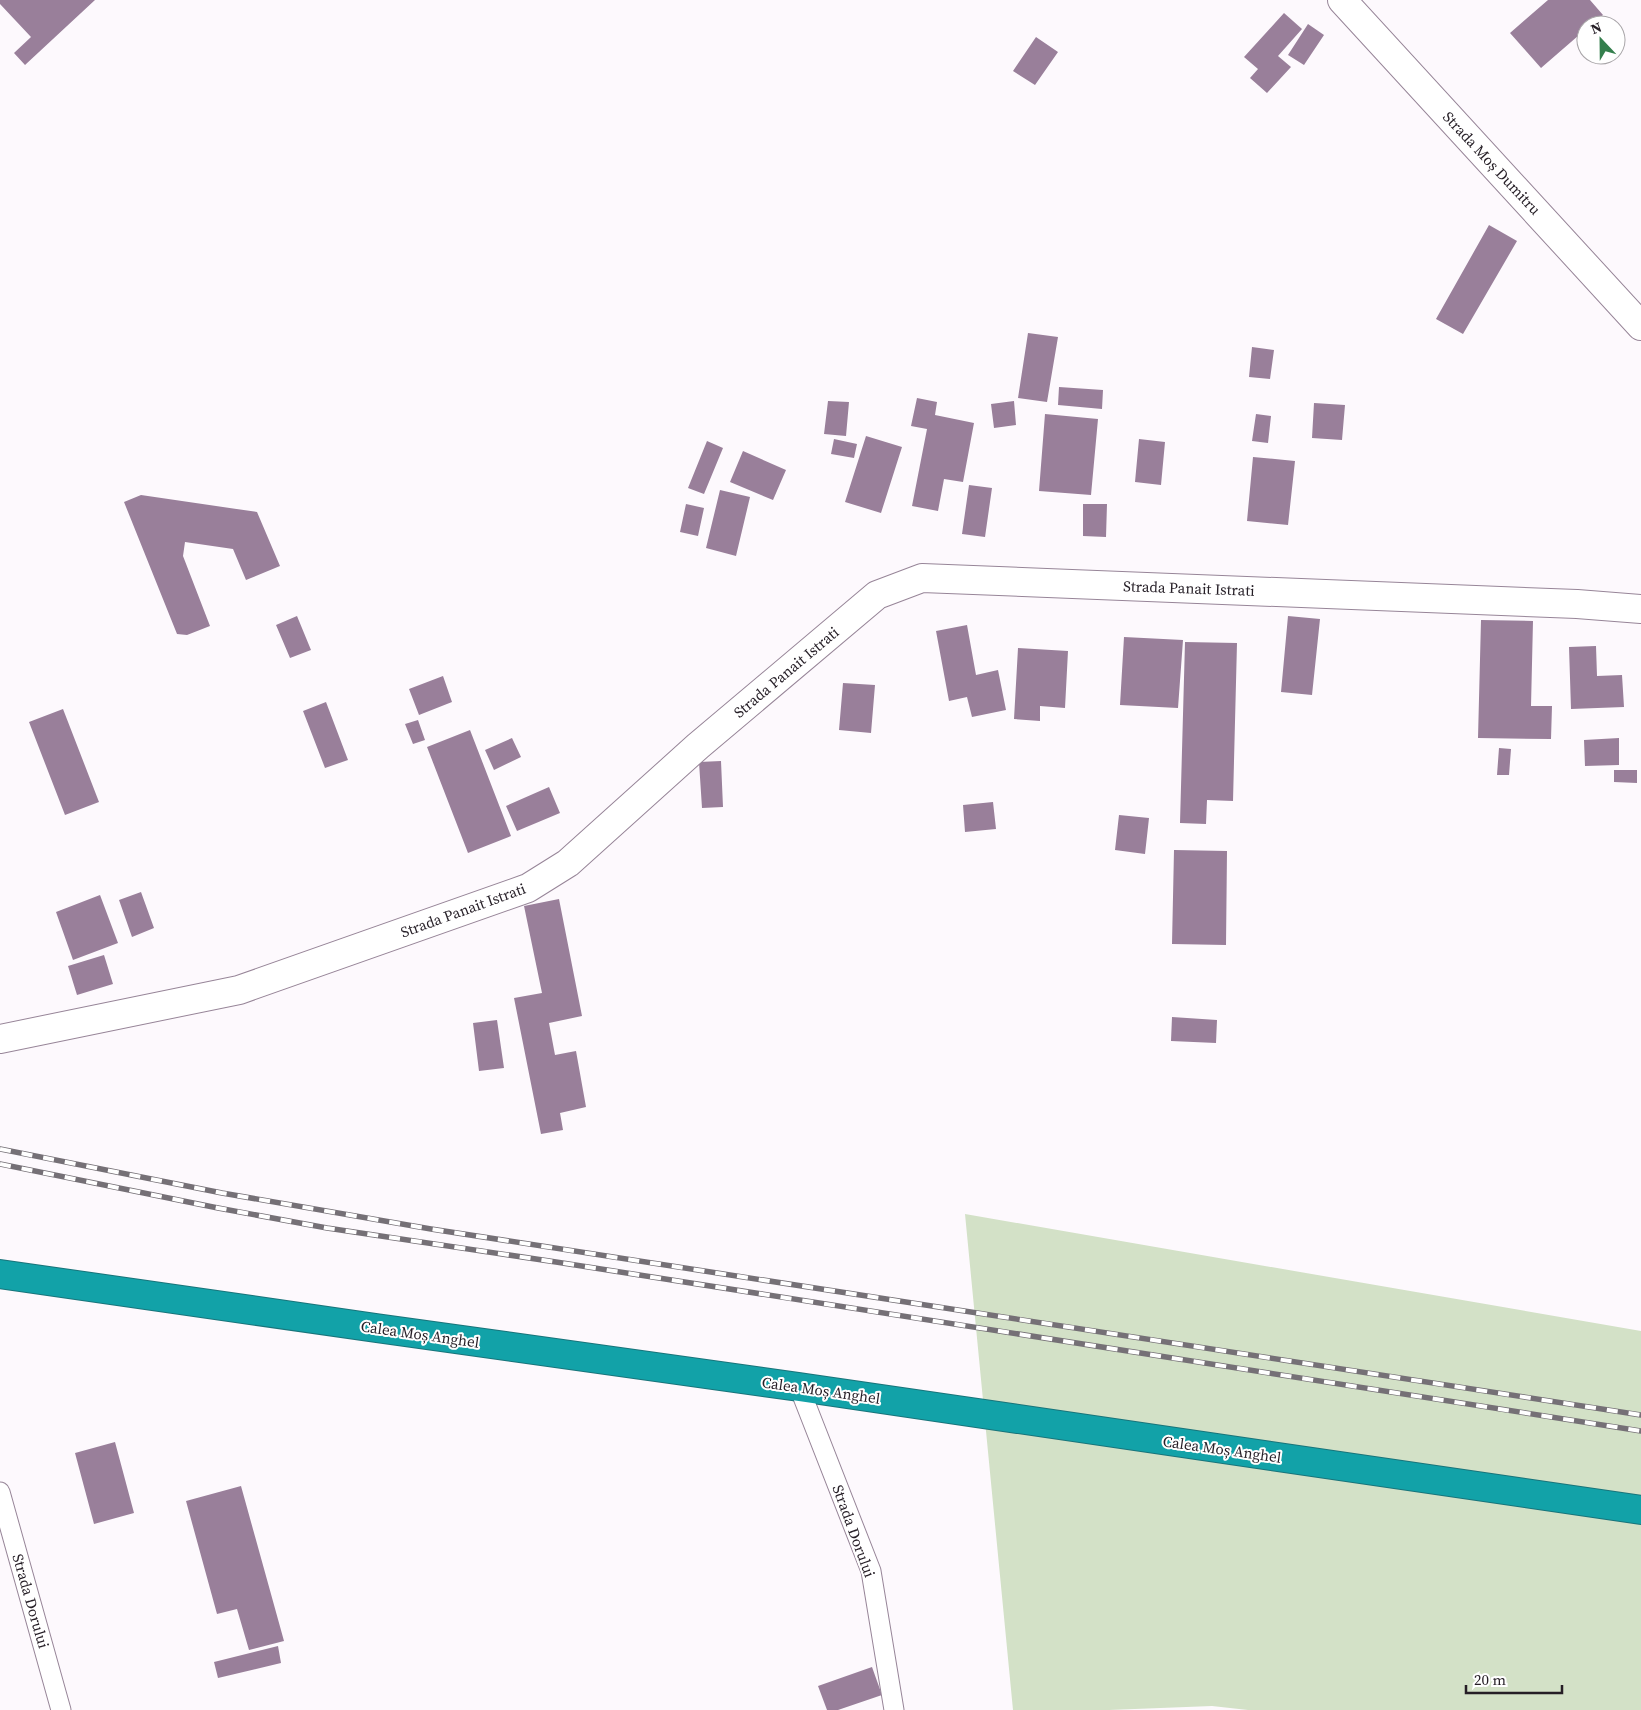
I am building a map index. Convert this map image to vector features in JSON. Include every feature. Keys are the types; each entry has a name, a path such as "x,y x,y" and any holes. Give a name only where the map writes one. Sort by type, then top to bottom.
{"highway":[{"name":"Calea Moș Anghel","path":"0,1274 799,1387 1641,1510"}],"street":[{"name":"Strada Moș Dumitru","path":"1342,0 1641,326"},
{"name":"Strada Panait Istrati","path":"0,1039 240,990 528,888 568,863 698,746 878,595 922,578 1577,604 1641,609"}],"lane":[{"name":"Strada Dorului","path":"799,1387 872,1571 894,1710"},
{"name":"Strada Dorului","path":"0,1492 61,1710"}],"green space":[{"path":"965,1214 1641,1331 1641,1710 1248,1710 1212,1706 1109,1710 1013,1710"}],"building":[{"path":"0,0 95,0 25,65 14,53 31,37 0,4"},
{"path":"1548,0 1590,0 1603,15 1576,15 1576,38 1541,68 1510,33"},
{"path":"1284,13 1302,29 1278,56 1291,67 1267,93 1250,78 1258,69 1244,57"},
{"path":"1308,24 1324,35 1304,65 1288,55"},
{"path":"1036,37 1058,52 1035,85 1013,71"},
{"path":"1489,225 1517,241 1463,334 1436,319"},
{"path":"1028,333 1058,337 1047,402 1018,398"},
{"path":"1252,347 1274,350 1270,379 1249,377"},
{"path":"1059,387 1103,390 1102,409 1058,405"},
{"path":"917,398 937,402 935,415 974,423 963,482 944,479 938,511 912,506 927,429 911,426"},
{"path":"828,401 849,402 846,436 824,434"},
{"path":"1014,401 1016,425 994,428 991,404"},
{"path":"1314,403 1345,405 1342,440 1312,438"},
{"path":"1045,414 1098,419 1091,495 1039,491"},
{"path":"1256,414 1271,416 1268,443 1252,441"},
{"path":"866,436 902,447 881,513 845,502"},
{"path":"834,439 857,444 854,458 831,454"},
{"path":"1139,439 1165,442 1161,485 1135,482"},
{"path":"707,441 723,448 704,494 688,488"},
{"path":"743,451 786,470 773,500 730,482"},
{"path":"1253,457 1295,461 1288,525 1247,521"},
{"path":"969,485 992,488 985,537 962,534"},
{"path":"720,490 750,497 736,556 706,548"},
{"path":"141,495 257,512 280,566 246,580 233,549 185,542 183,556 210,626 187,635 177,634 124,502"},
{"path":"686,504 704,508 698,536 680,532"},
{"path":"1083,504 1107,504 1106,537 1083,536"},
{"path":"297,616 311,650 290,658 276,625"},
{"path":"1288,616 1320,619 1312,695 1281,692"},
{"path":"1481,620 1533,621 1531,706 1552,706 1551,739 1478,738"},
{"path":"967,625 976,675 998,670 1006,710 972,717 967,697 949,701 936,631"},
{"path":"1124,637 1183,640 1178,708 1120,705"},
{"path":"1185,642 1237,643 1233,801 1207,800 1206,824 1180,823"},
{"path":"1596,646 1597,676 1622,675 1624,707 1571,709 1569,647"},
{"path":"1018,648 1068,651 1065,708 1040,706 1040,721 1014,719"},
{"path":"443,676 452,702 419,715 409,689"},
{"path":"843,683 875,685 871,733 839,730"},
{"path":"326,702 348,760 325,768 303,711"},
{"path":"63,709 99,802 65,815 29,722"},
{"path":"418,720 425,740 413,744 405,724"},
{"path":"470,730 511,836 468,853 427,747"},
{"path":"512,738 521,757 494,770 485,750"},
{"path":"1619,738 1619,765 1585,766 1584,740"},
{"path":"1499,748 1511,749 1509,775 1497,775"},
{"path":"721,761 723,807 702,808 699,762"},
{"path":"1614,770 1637,770 1637,783 1614,782"},
{"path":"549,787 560,813 517,831 506,806"},
{"path":"993,802 996,829 965,832 963,805"},
{"path":"1119,815 1149,818 1145,854 1115,850"},
{"path":"1174,850 1227,851 1226,945 1172,944"},
{"path":"141,892 154,928 132,937 119,900"},
{"path":"100,895 118,943 73,960 56,912"},
{"path":"559,899 582,1016 549,1023 555,1055 576,1051 586,1107 560,1113 563,1130 541,1134 514,998 542,993 524,906"},
{"path":"104,955 113,984 77,995 68,966"},
{"path":"1172,1017 1217,1020 1216,1043 1171,1041"},
{"path":"497,1020 504,1068 479,1071 473,1023"},
{"path":"115,1442 134,1513 94,1524 75,1453"},
{"path":"241,1486 284,1641 249,1650 237,1609 217,1614 186,1501"},
{"path":"278,1646 281,1663 218,1678 214,1662"},
{"path":"872,1667 882,1695 838,1710 827,1710 818,1686"}],"railway":[{"path":"0,1149 222,1193 431,1229 1641,1415"},
{"path":"0,1164 327,1228 1641,1431"}]}
